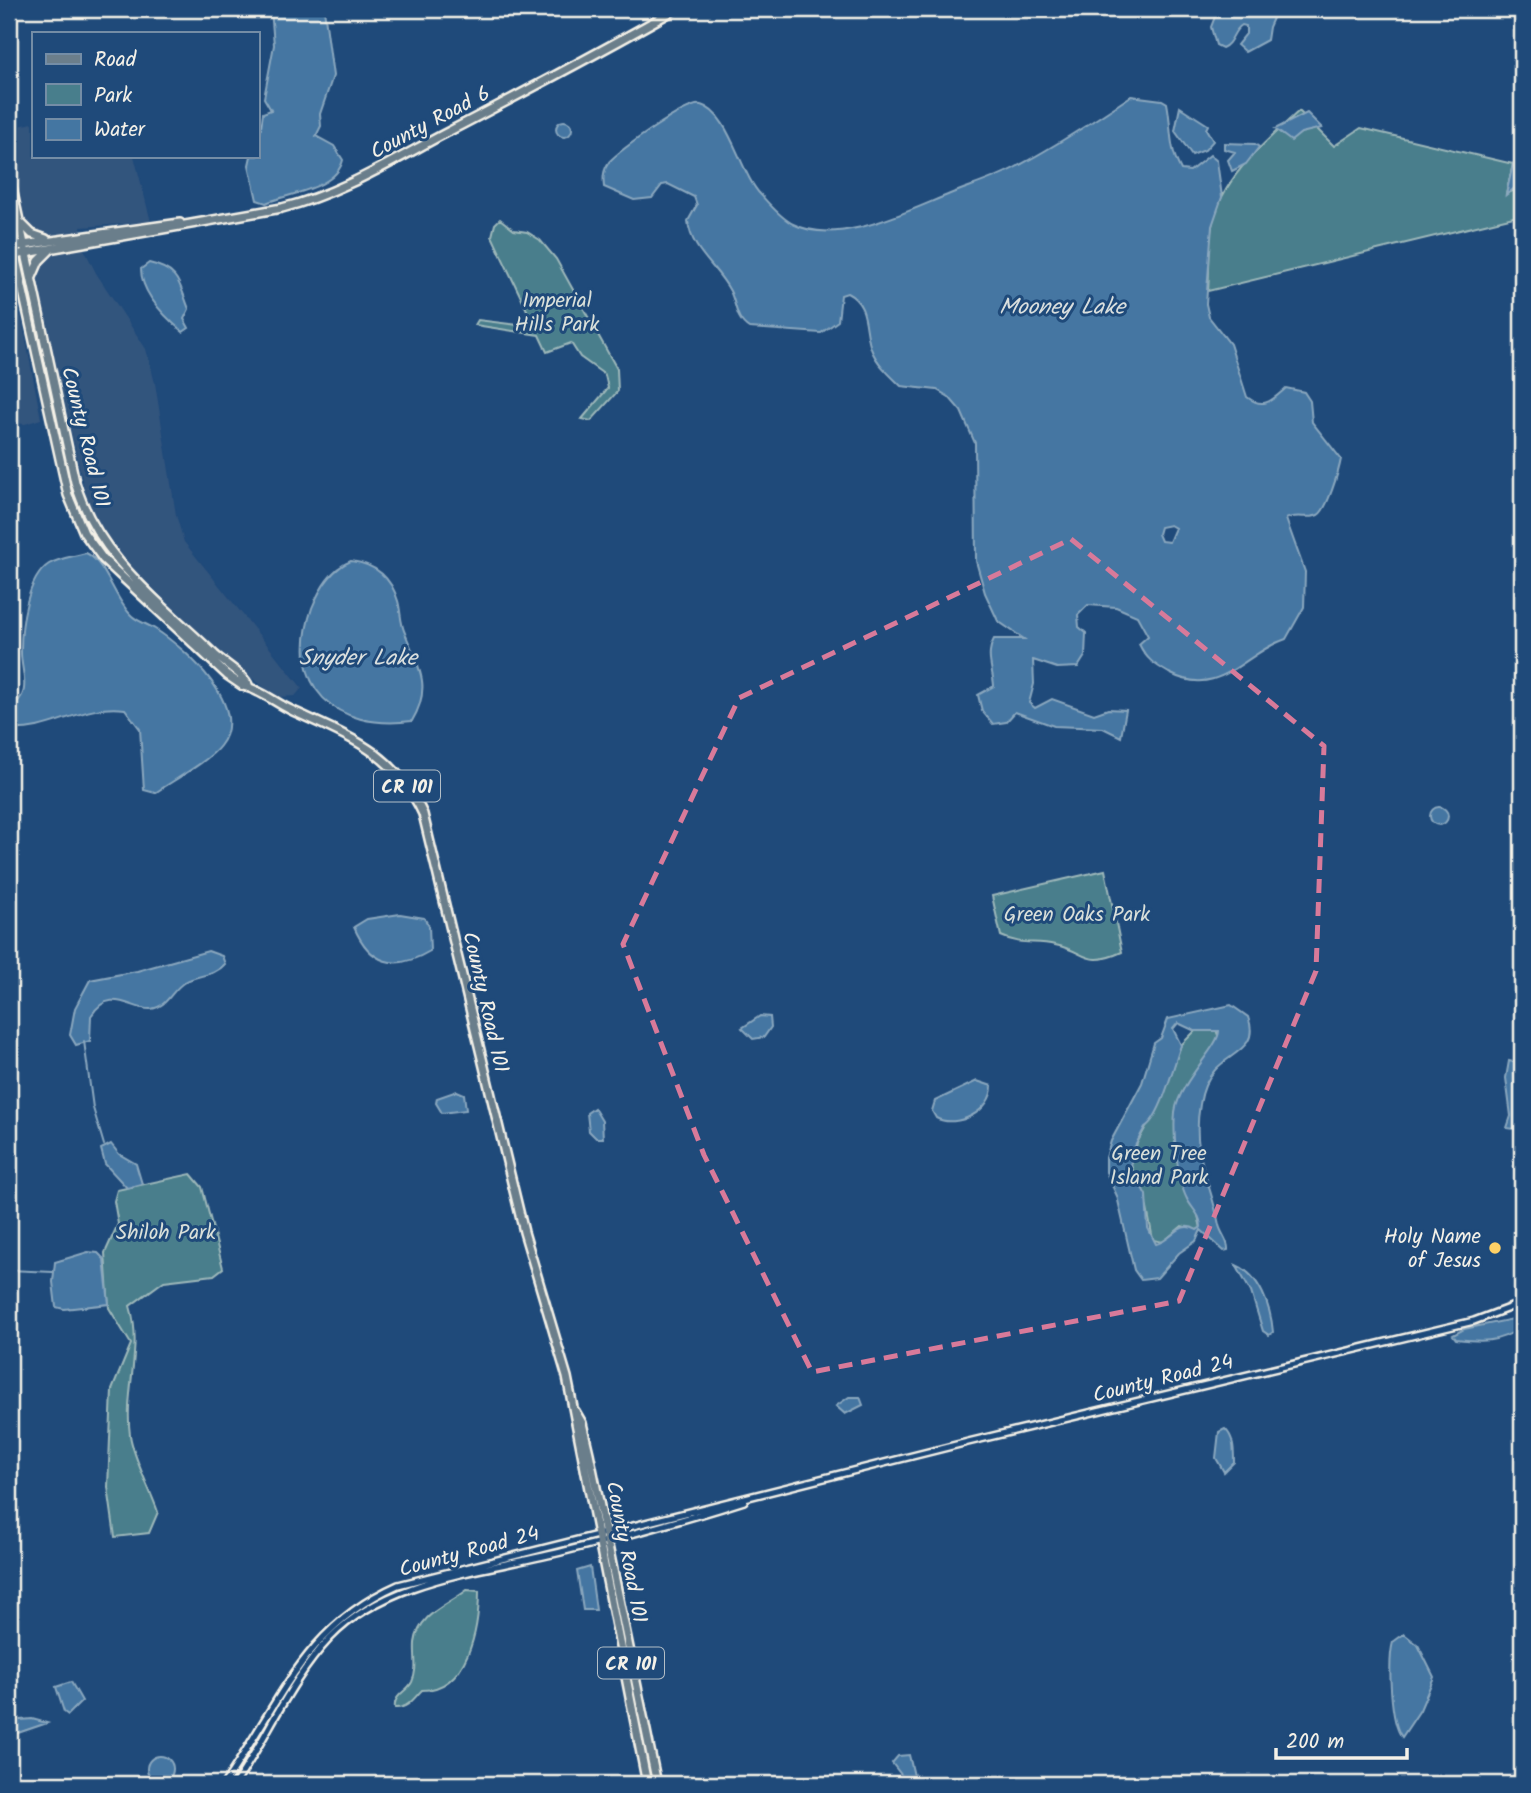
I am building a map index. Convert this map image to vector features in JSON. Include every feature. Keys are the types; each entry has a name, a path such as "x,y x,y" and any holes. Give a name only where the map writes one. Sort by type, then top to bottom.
{"main road":[{"name":"County Road 6","path":"11,251 282,208 336,190 544,83 676,9"},
{"name":"County Road 101","path":"9,174 75,482 88,519 111,555 220,659 247,681 249,687"},
{"path":"19,220 32,234 52,244 39,261 32,278"},
{"name":"County Road 101","path":"9,228 11,251 68,495 84,533 108,565 209,661 243,686 370,748 400,776 423,814 524,1232 574,1410 574,1425 647,1784"},
{"path":"9,267 20,282"},
{"name":"County Road 101","path":"574,1410 582,1423 657,1784"}],"street":[{"name":"County Road 24","path":"235,1784 307,1666 331,1637 352,1619 412,1588 597,1539 605,1532 1306,1359 1474,1321 1522,1303"},
{"name":"County Road 24","path":"224,1784 304,1657 332,1626 378,1594 412,1581 597,1539 607,1541 810,1481"}],"highlighted area":[{"path":"1071,539 1324,746 1316,971 1179,1301 812,1372 704,1155 623,944 739,698"}],"shaded area":[{"path":"32,123 32,158 135,158 151,222 81,227 83,247 96,273 146,349 155,383 176,515 184,542 302,688 295,696 277,697 224,657 120,556 91,518 26,237 9,239 9,128"},
{"path":"9,287 22,320 41,419 25,424 9,423"}],"green space":[{"path":"1299,111 1334,146 1361,128 1513,164 1506,194 1522,187 1522,215 1208,291 1212,226 1225,192 1246,162"},
{"name":"Imperial Hills Park","path":"500,219 514,230 527,232 540,240 556,259 617,369 618,391 591,421 582,419 608,388 605,375 580,357 571,343 547,352 539,335 475,325 478,320 535,327 492,236 495,224"},
{"name":"Green Oaks Park","path":"1105,870 1122,952 1093,959 1055,945 1015,941 1001,936 992,896"},
{"name":"Green Tree Island Park","path":"1216,1030 1219,1038 1175,1119 1201,1228 1197,1230 1182,1226 1163,1242 1153,1240 1147,1208 1131,1165 1137,1143 1164,1094 1181,1045 1195,1031"},
{"name":"Shiloh Park","path":"191,1174 202,1187 223,1268 214,1275 164,1281 130,1306 135,1338 129,1402 130,1435 158,1512 149,1533 115,1537 108,1487 112,1390 131,1344 109,1308 105,1253 118,1224 114,1201 117,1190"},
{"path":"467,1590 479,1591 477,1622 468,1654 460,1668 450,1680 438,1687 422,1690 407,1705 395,1708 396,1700 414,1677 415,1643 422,1624 435,1611"}],"water":[{"path":"271,9 324,9 333,76 320,114 321,126 316,136 334,146 343,160 339,170 322,184 266,203 257,200 249,165 251,158 259,158 263,113 271,110 264,98 274,45"},
{"path":"1218,9 1277,9 1267,40 1245,52 1237,45 1246,34 1246,26 1242,25 1226,46 1222,48 1216,45 1211,27"},
{"name":"Mooney Lake","path":"1131,96 1167,103 1172,145 1181,170 1190,171 1210,155 1217,161 1222,197 1212,226 1206,304 1209,317 1230,344 1247,397 1263,403 1272,400 1286,388 1304,392 1310,401 1312,422 1341,459 1332,490 1321,512 1314,516 1286,519 1305,572 1304,607 1286,639 1217,678 1187,680 1164,670 1145,654 1139,644 1148,636 1137,616 1116,607 1088,605 1078,615 1079,627 1086,633 1085,656 1078,667 1057,668 1033,660 1034,684 1029,703 1035,708 1052,699 1094,714 1108,709 1126,710 1121,737 1103,728 1054,726 1015,712 1006,722 993,724 982,711 978,695 994,686 991,645 994,639 1024,639 998,621 985,593 976,561 975,443 961,411 949,397 937,390 901,386 889,374 872,351 860,304 847,293 841,295 838,321 821,333 749,328 739,316 725,282 705,258 690,232 688,221 697,205 694,197 668,184 662,185 652,198 634,200 604,187 605,171 609,162 654,127 683,111 701,105 720,119 754,185 784,218 811,230 851,229 893,217 1002,174 1047,150","holes":["1170,525 1175,528 1169,542 1161,541 1158,534 1160,527"]},
{"path":"1180,107 1208,125 1206,129 1213,141 1205,150 1192,155 1175,131"},
{"path":"1307,113 1322,128 1301,133 1291,141 1275,129"},
{"path":"561,121 567,121 572,129 570,135 561,137 556,132 556,126"},
{"path":"1224,143 1255,144 1259,147 1246,164 1232,171 1228,160 1235,152 1224,149"},
{"path":"1513,164 1522,173 1522,182 1506,195"},
{"path":"149,263 173,274 180,285 189,309 184,319 189,328 183,332 162,312 145,287 141,269"},
{"path":"86,553 105,573 120,601 132,616 183,650 211,680 227,714 227,731 215,752 155,793 144,790 140,729 125,709 95,710 38,727 9,729 9,708 22,696 24,689 21,640 30,591 41,571 49,564"},
{"name":"Snyder Lake","path":"351,561 367,565 381,573 395,593 403,629 421,676 422,697 412,721 360,719 339,710 323,698 311,681 305,660 305,636 312,608 327,580"},
{"path":"1439,807 1445,810 1448,816 1445,822 1439,825 1433,822 1430,816 1433,810"},
{"path":"400,914 424,918 429,926 430,951 406,961 385,961 368,949 354,927 367,919"},
{"path":"208,951 222,956 225,964 221,968 185,982 162,1005 151,1009 121,1002 106,1002 91,1016 90,1041 76,1045 70,1035 75,1008 90,980 137,971"},
{"path":"1231,1005 1248,1017 1251,1027 1247,1043 1209,1078 1202,1095 1198,1122 1203,1166 1228,1250 1224,1251 1201,1230 1196,1241 1179,1253 1157,1278 1141,1280 1134,1270 1117,1196 1106,1172 1106,1158 1111,1141 1142,1083 1154,1043 1161,1038 1168,1019","holes":["1178,1023 1195,1031 1219,1031 1213,1046 1184,1089 1175,1112 1178,1169 1187,1199 1200,1219 1201,1227 1197,1230 1185,1227 1156,1244 1148,1228 1146,1195 1131,1168 1133,1150 1162,1102 1171,1077 1181,1045 1173,1029"]},
{"path":"760,1016 770,1017 771,1027 764,1037 753,1039 742,1028"},
{"path":"1509,1061 1522,1064 1522,1130 1507,1128 1511,1116 1506,1078"},
{"path":"977,1081 992,1086 986,1103 980,1110 972,1116 954,1121 936,1118 932,1111 935,1101"},
{"path":"457,1091 464,1094 466,1110 442,1113 436,1103 437,1098"},
{"path":"594,1108 602,1121 603,1138 596,1138 589,1131 587,1113"},
{"path":"111,1144 119,1154 136,1164 142,1184 127,1188 105,1164 101,1149"},
{"path":"88,1252 98,1253 104,1259 109,1304 64,1309 56,1307 53,1282 55,1262"},
{"path":"1236,1265 1252,1276 1263,1293 1272,1323 1273,1332 1269,1335 1263,1331 1251,1292"},
{"path":"1518,1318 1522,1323 1521,1328 1497,1339 1465,1340 1456,1339 1453,1335 1464,1329"},
{"path":"849,1397 860,1397 863,1405 845,1414 836,1406"},
{"path":"1225,1429 1232,1440 1234,1462 1224,1472 1216,1458 1219,1432"},
{"path":"590,1567 596,1610 583,1610 577,1571"},
{"path":"1404,1634 1418,1645 1434,1677 1420,1710 1402,1737 1393,1706 1391,1662 1393,1642"},
{"path":"71,1682 82,1701 68,1715 64,1712 56,1687"},
{"path":"32,1719 47,1723 9,1736 9,1721"},
{"path":"909,1755 915,1780 906,1781 892,1763 898,1756"},
{"path":"160,1756 169,1760 173,1769 169,1778 160,1782 151,1778 147,1769 151,1760"}],"waterway":[{"path":"84,1041 93,1108 104,1145"},
{"path":"9,1270 53,1272"}],"place":[{"name":"Holy Name of Jesus","path":"1495,1248"}]}
